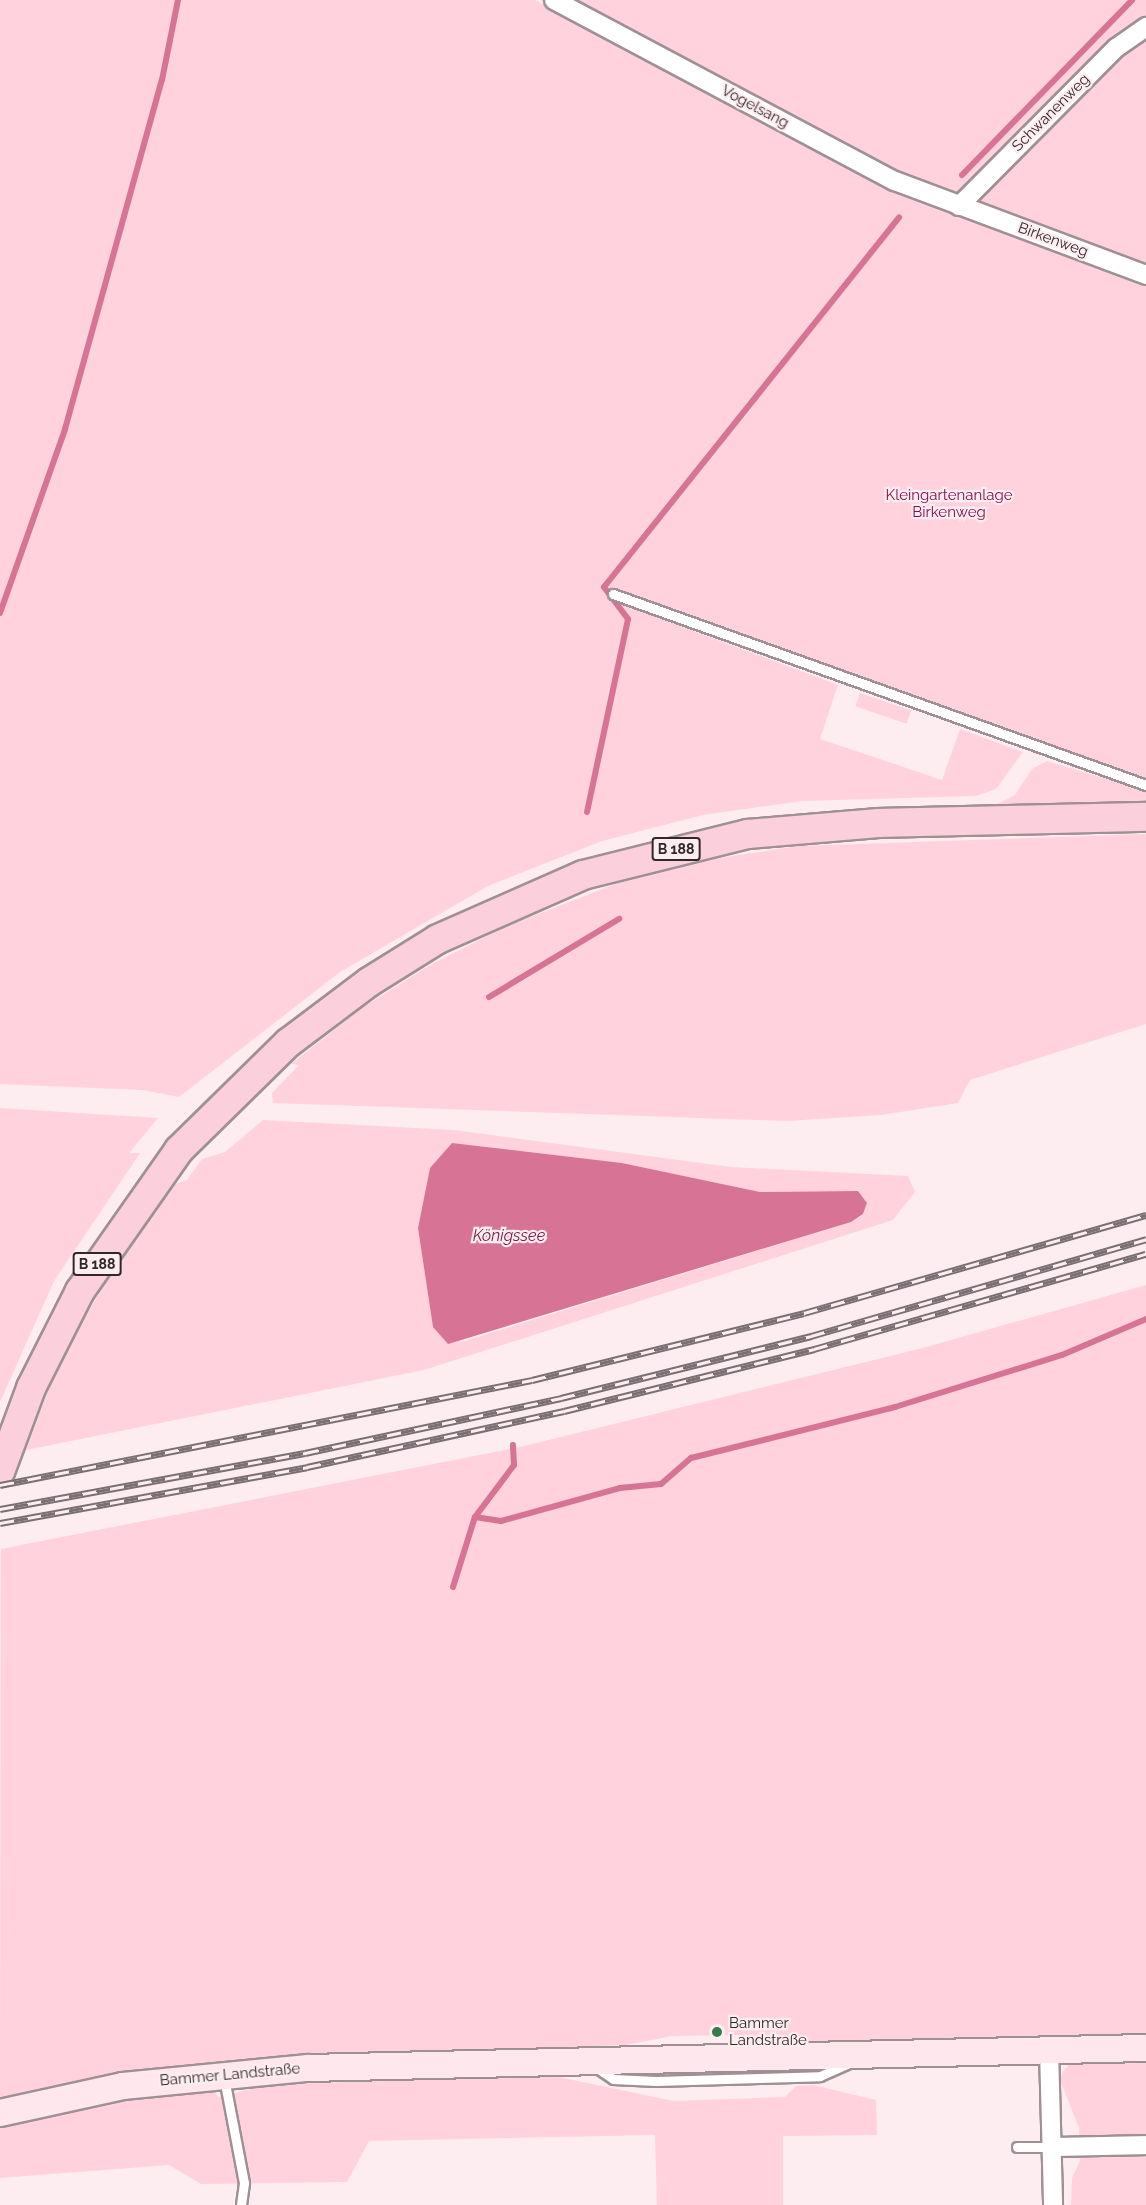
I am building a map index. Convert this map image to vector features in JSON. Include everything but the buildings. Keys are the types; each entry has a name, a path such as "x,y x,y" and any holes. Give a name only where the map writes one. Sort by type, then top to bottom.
{"main road":[{"name":"B 188","path":"0,1472 31,1388 104,1253 179,1150 262,1066 341,1001 438,939 547,888 620,863 791,829 1146,817"},
{"name":"Bammer Landstraße","path":"0,2113 123,2086 223,2073 590,2058 1146,2048"}],"street":[{"name":"Vogelsang","path":"554,0 895,181 959,206"},
{"name":"Schwanenweg","path":"959,206 1116,48 1146,27"},
{"name":"Birkenweg","path":"959,206 1146,274"},
{"path":"1049,2049 1053,2205"},
{"path":"1052,2147 1146,2145"}],"lane":[{"path":"613,594 1146,785"},
{"path":"223,2073 244,2183 241,2205"},
{"path":"1017,2147 1052,2147"}],"green space":[{"name":"Kleingartenanlage Birkenweg","path":"0,0 535,0 889,188 1146,285 1146,777 1134,778 619,594 616,602 838,685 820,739 942,780 960,729 1023,752 996,789 976,796 802,801 703,815 602,841 488,886 340,972 179,1097 142,1090 0,1084"},
{"path":"571,0 1146,0 1146,265 900,174"},
{"path":"860,693 911,711 907,724 855,706"},
{"path":"1047,761 1146,791 1146,806 988,809 1015,795 1032,769"},
{"path":"1146,834 1146,1024 970,1080 958,1103 881,1115 787,1121 273,1103 272,1093 299,1065 291,1064 362,1008 430,965 505,927 618,883 712,859 799,846"},
{"path":"0,1108 158,1118 129,1153 140,1153 54,1281 0,1402"},
{"path":"263,1120 454,1130 731,1167 908,1176 915,1192 893,1220 424,1370 26,1450 58,1364 127,1245 172,1185 187,1180 202,1159 225,1152","holes":["452,1143 622,1163 760,1192 858,1191 867,1203 863,1215 851,1222 461,1342 433,1326 418,1228 430,1168"]},
{"path":"1146,1285 1146,2037 781,2042 741,2035 672,2036 626,2045 268,2058 129,2072 0,2100 1,1549 520,1447 919,1349"},
{"path":"1146,2063 1146,2205 1071,2205 1072,2178 1080,2161 1079,2128 1060,2080 1063,2071 1070,2064"},
{"path":"544,2074 674,2101 785,2097 796,2086 813,2085 876,2100 877,2135 783,2136 783,2205 657,2205 655,2135 369,2141 347,2182 201,2184 169,2165 0,2178 0,2127 120,2100 213,2088 218,2097 267,2085"}],"water":[{"name":"Königssee","path":"452,1143 622,1163 760,1192 858,1191 867,1203 863,1214 851,1222 448,1344 433,1327 418,1228 430,1168"}],"waterway":[{"path":"0,613 65,429 162,80 178,0"},
{"path":"962,175 1132,0"},
{"path":"587,812 628,619 604,587 899,217"},
{"path":"489,997 619,919"},
{"path":"475,1517 501,1521 620,1488 661,1484 691,1458 895,1407 1062,1355 1146,1319"},
{"path":"453,1587 475,1517 514,1465 513,1445"}],"railway":[{"path":"0,1485 532,1380 804,1313 1146,1215"},
{"path":"0,1509 305,1453 561,1398 811,1336 1146,1239"},
{"path":"0,1523 307,1467 564,1411 814,1349 1146,1254"}],"place":[{"name":"Bammer Landstraße","path":"717,2032"}]}
